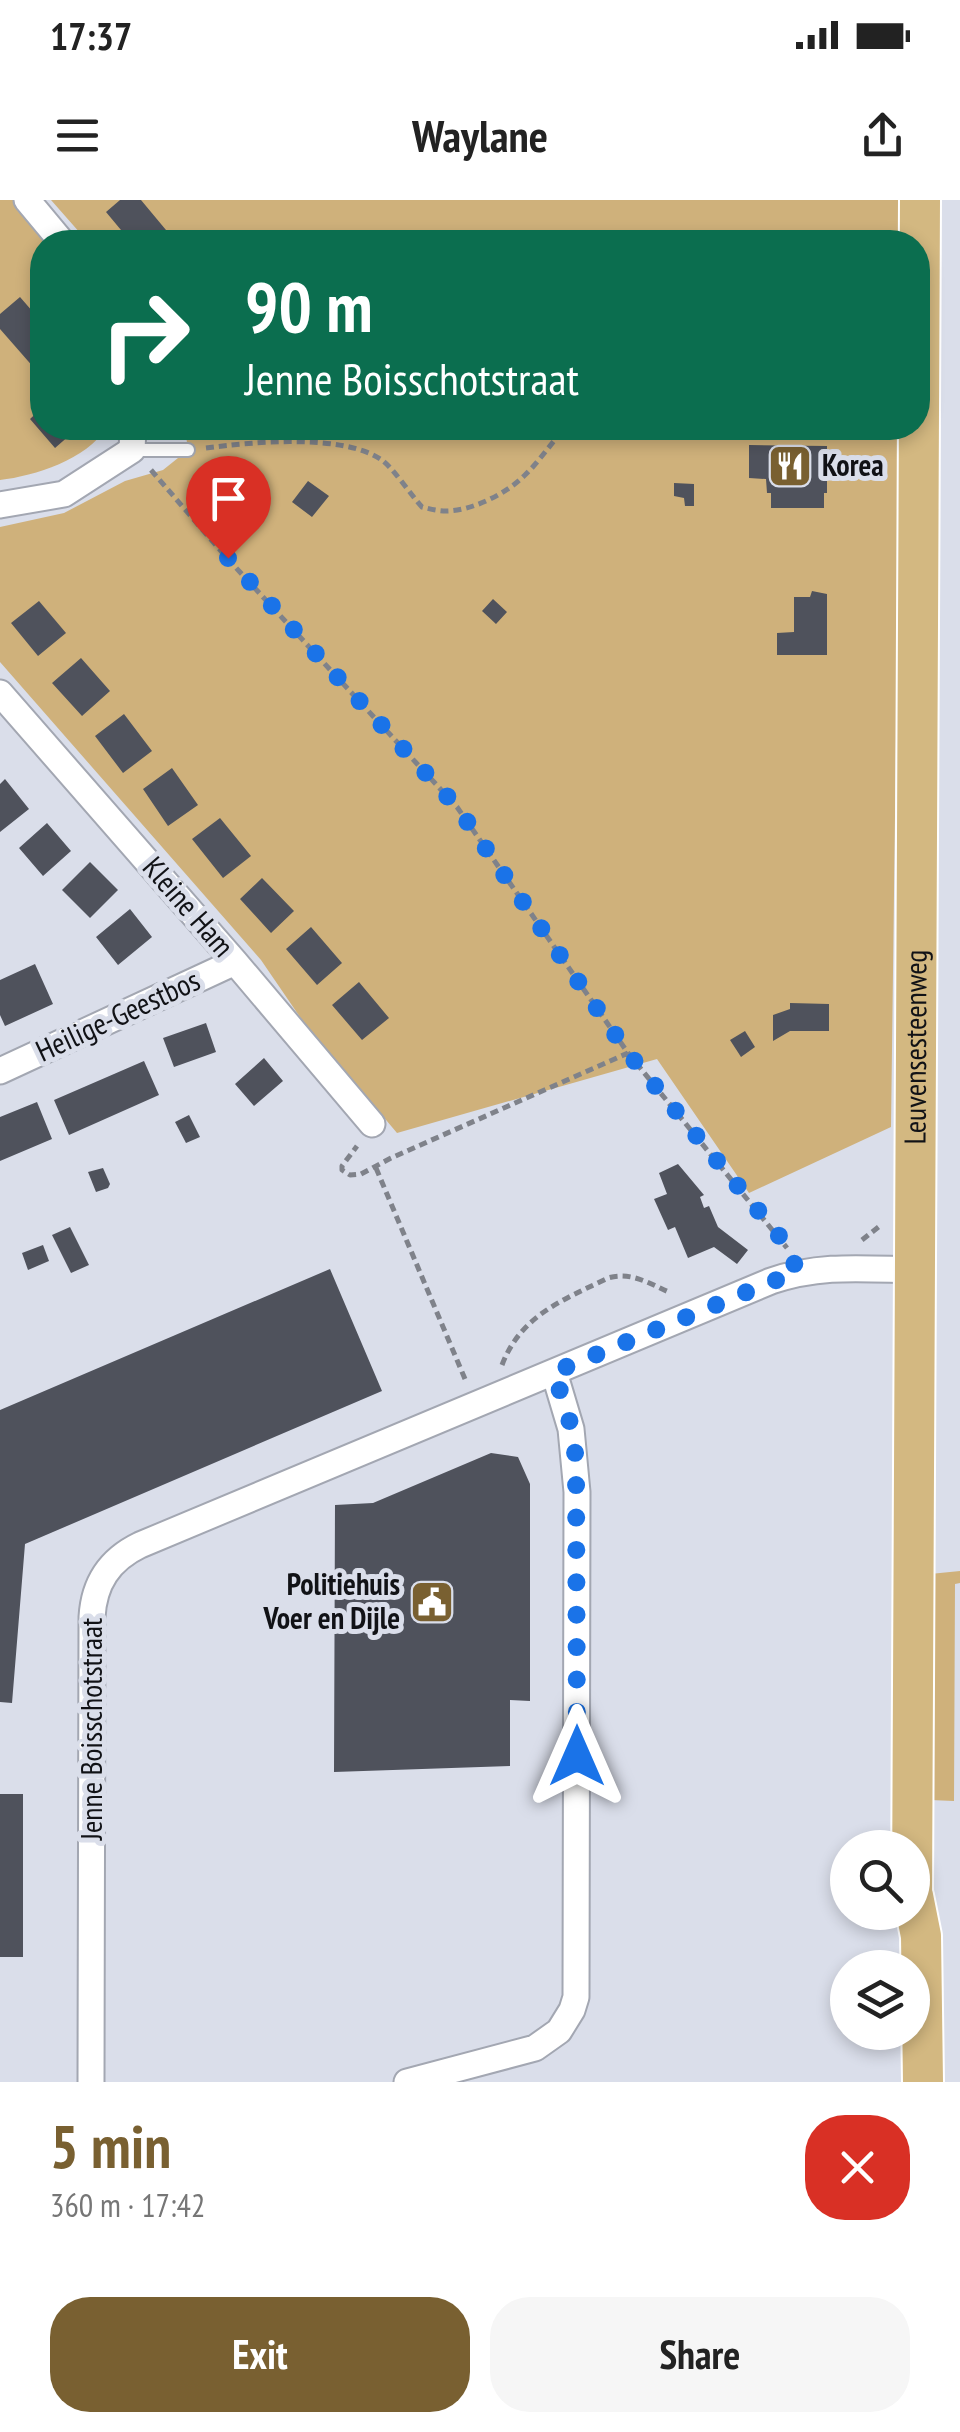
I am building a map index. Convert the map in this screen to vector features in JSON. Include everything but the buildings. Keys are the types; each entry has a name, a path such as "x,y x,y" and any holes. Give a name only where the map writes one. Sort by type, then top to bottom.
{"main road":[{"name":"Leuvensesteenweg","path":"920,200 920,230"},
{"name":"Leuvensesteenweg","path":"913,1830 919,440"},
{"name":"Leuvensesteenweg","path":"920,1930 923,2082"},
{"path":"901,2082 902,2050"}],"street":[{"path":"27,200 52,230"},
{"path":"0,505 64,494 131,440"},
{"name":"Kleine Ham","path":"0,693 372,1124"},
{"name":"Heilige-Geestbos","path":"0,1071 236,962"},
{"name":"Jenne Boisschotstraat","path":"91,2082 92,1617 102,1576 116,1559 473,1398 554,1372 798,1272 830,1268 915,1270"},
{"path":"408,2082 535,2048 559,2031 576,1997 577,1492 572,1429 554,1372"}],"lane":[{"path":"142,440 188,450"}],"path":[{"path":"135,440 228,558 457,807 628,1053 785,1243 798,1272"},
{"path":"188,450 259,441 366,451 386,463 422,507 446,511 468,508 505,490 526,476 554,440"},
{"path":"372,1124 344,1161 342,1170 350,1176 628,1053"},
{"path":"376,1167 473,1398 499,1374 510,1345 528,1323 555,1304 616,1275 642,1280 674,1294"},
{"path":"851,1244 879,1228 898,1196 915,1196"}],"shaded area":[{"path":"0,200 13,200 39,230 30,230 30,440 96,440 59,464 0,480"},
{"path":"51,200 902,200 902,230 77,230"},
{"path":"187,440 900,440 891,1127 749,1193 657,1059 397,1133 302,1020 261,960 0,662 0,527 64,513 125,481 163,470 188,450"},
{"path":"960,1571 960,1583 955,1584 954,1801 930,1800 930,1574"}],"place":[{"name":"Korea","path":"790,466"},
{"name":"Politiehuis Voer en Dijle","path":"432,1602"}],"route":[{"path":"228,558 457,807 628,1053 785,1243 798,1272 554,1372 572,1429 576,1460 577,1756"}]}
